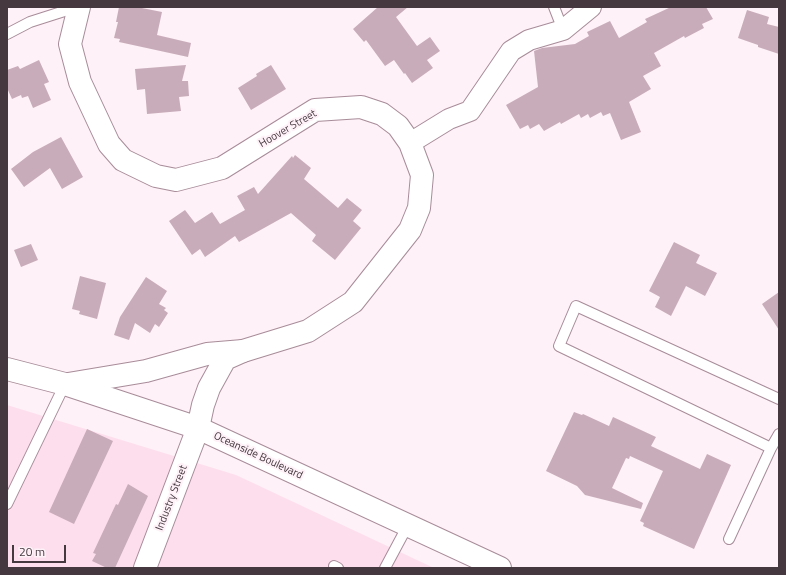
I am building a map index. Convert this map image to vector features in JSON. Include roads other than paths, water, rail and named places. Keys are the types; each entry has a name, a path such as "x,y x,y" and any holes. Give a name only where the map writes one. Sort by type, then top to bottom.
{"street":[{"name":"Hoover Street","path":"78,7 70,44 80,82 109,144 123,160 156,176 176,180 222,168 316,110 362,107 382,114 398,126 410,143 422,175 419,208 410,230 353,302 308,331 243,351 225,359 209,388 203,405 198,428"},
{"path":"410,143 449,119 470,111 511,51 528,40 563,30 592,7"},
{"path":"65,384 146,371 207,354 243,351"},
{"name":"Oceanside Boulevard","path":"7,369 65,384 198,428 500,568"},
{"name":"Industry Street","path":"144,568 198,428"}],"lane":[{"path":"7,34 30,22 78,7"},
{"path":"554,7 563,30"},
{"path":"772,448 559,346 576,306 779,399"},
{"path":"7,504 65,384"},
{"path":"729,539 779,434"},
{"path":"385,568 408,525"}]}
